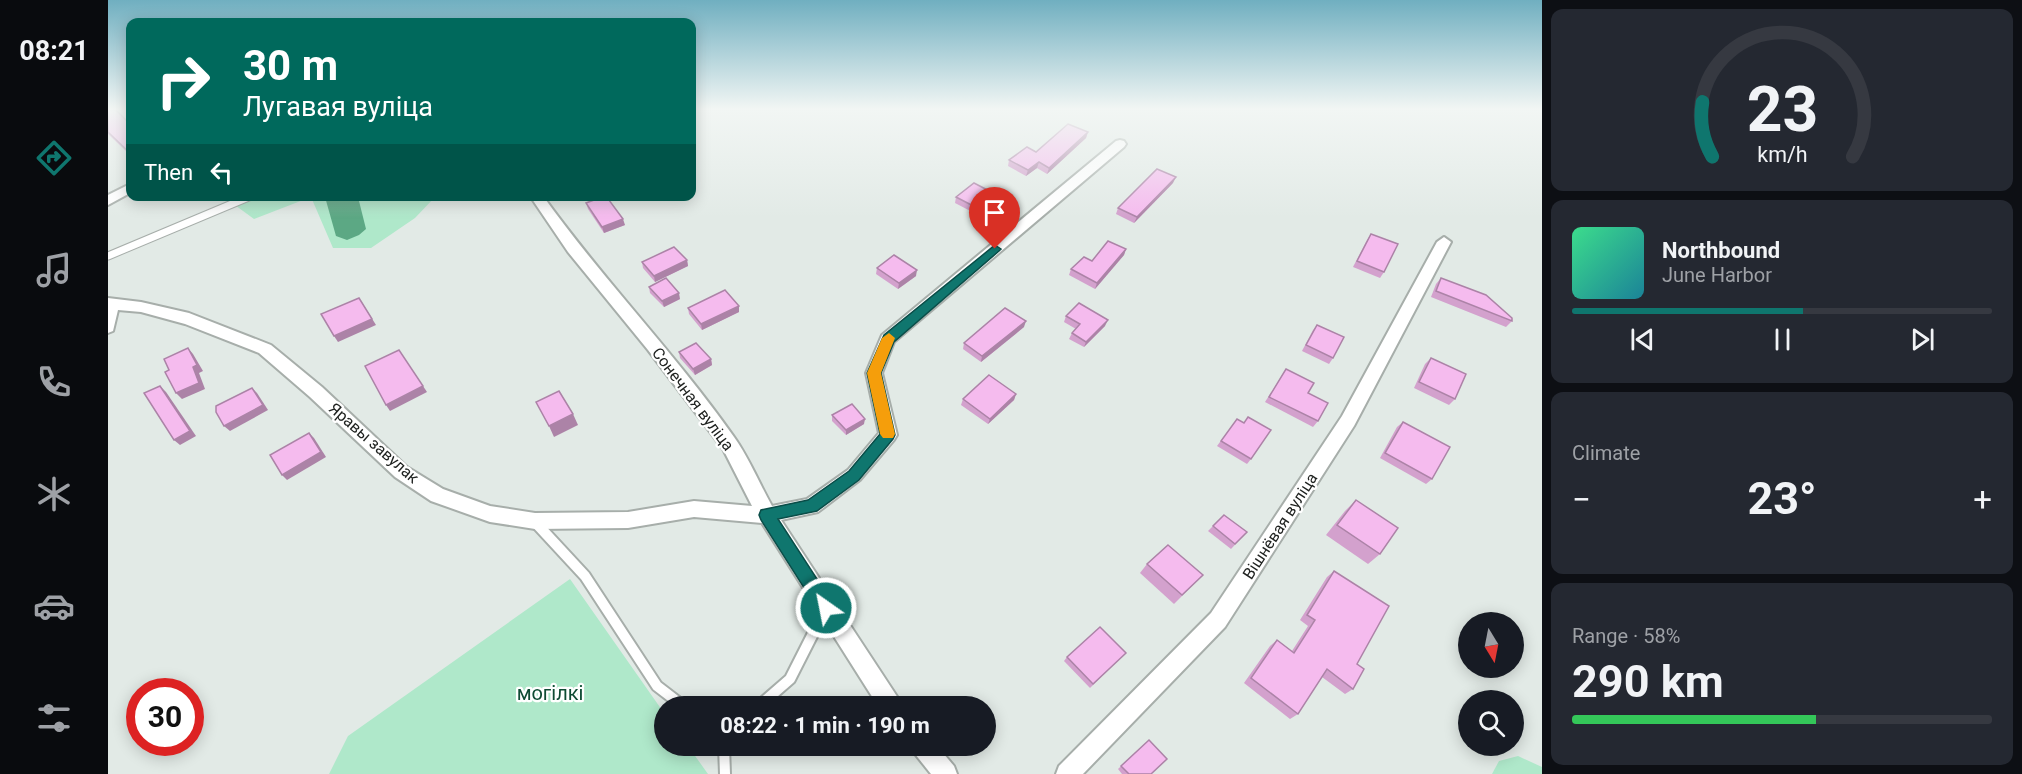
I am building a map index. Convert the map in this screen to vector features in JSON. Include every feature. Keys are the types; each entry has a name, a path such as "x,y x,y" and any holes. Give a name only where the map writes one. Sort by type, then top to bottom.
{"street":[{"name":"Яравы завулак","path":"108,304 141,308 189,319 265,349 316,392 401,472 437,495 490,514 534,521 628,520 694,508 766,515 811,506 854,475 888,435 874,373 888,339 1117,146"},
{"path":"108,201 126,190"},
{"name":"Сонечная вуліца","path":"539,201 573,249 654,346 729,444 766,515 883,696"},
{"name":"Вішнёвая вуліца","path":"1067,774 1218,620 1348,421 1444,242"},
{"path":"108,304 111,311 108,327"},
{"path":"931,756 946,774"}],"lane":[{"path":"108,256 239,201"},
{"path":"534,521 585,576 657,686 670,696"},
{"path":"770,696 790,679 826,608"},
{"path":"724,756 725,774"}],"green space":[{"path":"229,201 301,201 254,219"},
{"path":"313,201 431,201 415,218 371,248 333,248"},
{"name":"могілкі","path":"570,579 654,699 654,756 695,756 708,774 329,774 348,736"},
{"path":"1518,756 1542,767 1542,774 1492,774 1499,761"}],"shaded area":[{"path":"326,201 359,201 366,229 347,240 336,236"}],"building":[{"path":"1043,146 1073,146 1049,168 1039,162 1028,170 1009,160 1027,147 1036,152"},
{"path":"1157,169 1176,177 1137,217 1118,208"},
{"path":"974,183 1001,197 983,211 956,197"},
{"path":"610,201 623,219 602,227 586,203"},
{"path":"1371,234 1398,244 1384,272 1357,261"},
{"path":"1108,241 1126,249 1097,283 1071,269 1084,257 1092,261"},
{"path":"674,247 687,260 654,276 642,262"},
{"path":"894,255 917,270 899,283 877,268"},
{"path":"666,278 679,293 662,301 649,287"},
{"path":"1441,278 1486,295 1512,318 1512,321 1436,291"},
{"path":"725,290 739,306 701,324 688,308"},
{"path":"359,298 372,319 334,336 321,314"},
{"path":"1079,303 1108,320 1086,342 1072,333 1080,324 1066,316"},
{"path":"1005,308 1026,321 982,356 964,343"},
{"path":"1317,325 1344,337 1333,358 1306,345"},
{"path":"696,343 711,359 693,369 679,352"},
{"path":"188,348 197,365 193,367 199,383 176,393 165,372 169,370 164,359"},
{"path":"399,350 423,386 386,405 365,366"},
{"path":"1431,358 1466,374 1455,399 1419,382"},
{"path":"1286,369 1314,383 1308,393 1328,403 1318,421 1269,397"},
{"path":"989,375 1016,394 990,419 963,399"},
{"path":"160,386 190,431 174,440 144,393"},
{"path":"252,388 263,405 224,426 216,412 216,406"},
{"path":"559,391 573,414 549,426 536,402"},
{"path":"852,404 865,419 846,430 832,415"},
{"path":"1248,417 1271,430 1251,459 1221,441 1237,419 1244,423"},
{"path":"1403,422 1450,447 1432,479 1385,453"},
{"path":"309,433 321,452 282,475 270,455"},
{"path":"1356,500 1398,528 1380,554 1337,525"},
{"path":"1224,515 1247,532 1235,544 1213,526"},
{"path":"1168,545 1203,575 1182,595 1147,564"},
{"path":"1334,571 1389,606 1357,664 1364,669 1353,689 1327,669 1298,714 1251,678 1277,640 1294,653 1315,620 1307,615"},
{"path":"1100,627 1126,653 1093,684 1067,657"},
{"path":"1149,740 1167,759 1151,774 1129,774 1121,766"}],"slow traffic":[{"path":"888,434 874,373 889,338"}],"route":[{"path":"826,608 766,515 811,506 854,475 888,435 874,373 888,339 995,249"}]}
